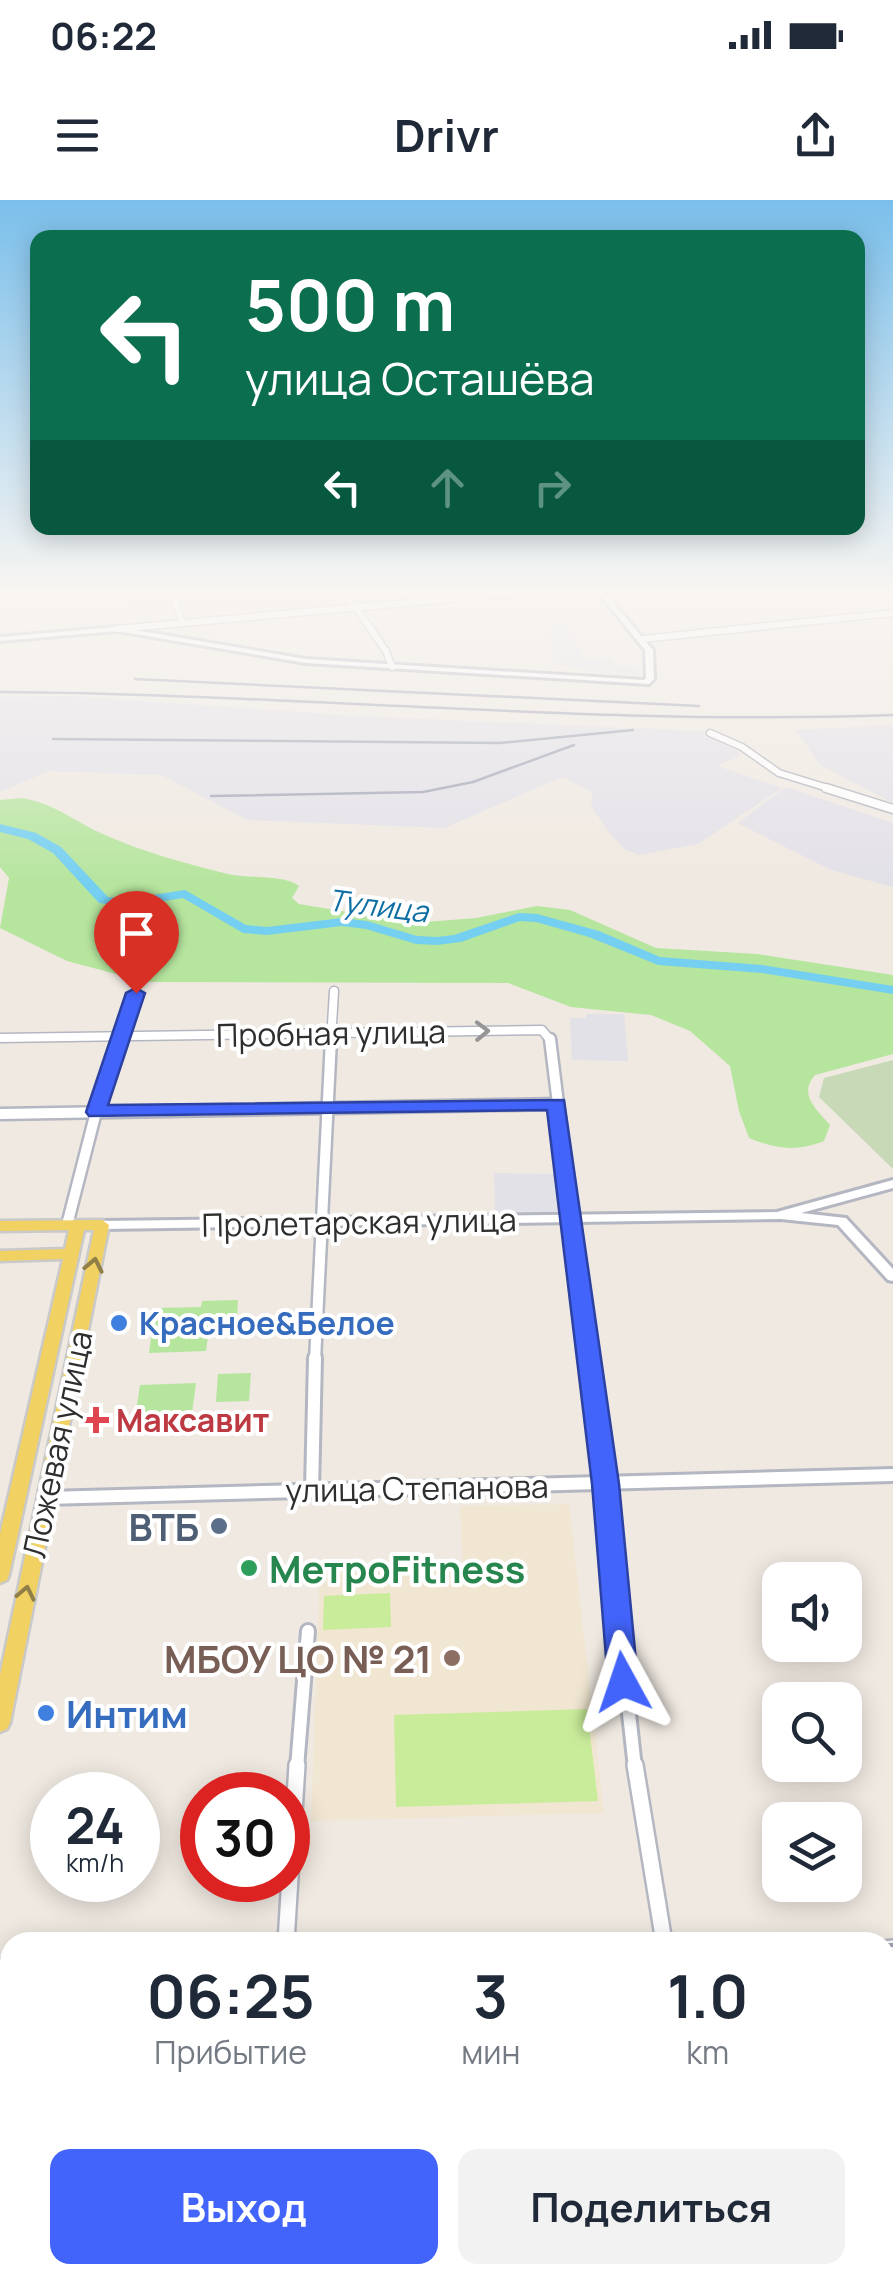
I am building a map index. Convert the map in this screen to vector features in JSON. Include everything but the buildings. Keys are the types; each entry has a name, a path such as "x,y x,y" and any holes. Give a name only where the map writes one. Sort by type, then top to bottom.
{"main road":[{"name":"Ложевая улица","path":"0,1575 8,1499 72,1254 67,1225"},
{"path":"45,1255 66,1244 67,1225"},
{"name":"Пролетарская улица","path":"0,1226 102,1225"},
{"name":"Ложевая улица","path":"0,1723 102,1225"},
{"path":"0,1256 72,1254"},
{"name":"улица Степанова","path":"8,1499 46,1498"}],"street":[{"path":"710,732 742,747 779,773 893,809"},
{"path":"312,1490 334,991"},
{"name":"Ложевая улица","path":"67,1225 96,1112 136,993"},
{"name":"Пробная улица","path":"0,1038 542,1030 550,1036 557,1104"},
{"path":"0,1114 557,1104 606,1484 623,1682 646,1856 662,1932"},
{"name":"Пролетарская улица","path":"102,1225 777,1216 893,1184"},
{"path":"851,1195 846,1216 850,1227 893,1276"},
{"path":"777,1216 833,1219 850,1227"},
{"name":"улица Степанова","path":"46,1498 893,1476"},
{"path":"287,1932 308,1631"}],"shaded area":[{"path":"70,696 358,716 702,731 742,755 717,766 782,788 698,844 639,855 624,849 608,831 591,806 592,792 563,777 444,828 248,820 161,775 49,771 0,792 0,697"},
{"path":"893,725 893,803 820,765 796,730"},
{"path":"786,787 893,823 893,887 831,870 738,823"},
{"path":"586,1014 624,1014 628,1061 572,1060 570,1018 586,1018"},
{"path":"494,1173 559,1174 562,1213 495,1213"},
{"name":"МБОУ ЦО № 21","path":"569,1504 604,1813 311,1821 320,1574 463,1570 460,1506"}],"green space":[{"path":"21,798 44,804 105,835 164,857 233,875 292,882 299,886 292,898 299,904 413,923 476,918 537,906 570,910 656,948 757,954 893,975 893,1054 815,1075 808,1089 815,1107 830,1125 824,1141 786,1148 749,1138 730,1066 690,1031 651,1015 571,1007 508,983 146,982 67,961 0,928 9,878 0,867 0,800"},
{"path":"893,1060 893,1169 819,1097 824,1078"},
{"path":"238,1300 236,1336 208,1337 206,1351 149,1353 155,1308 201,1307 202,1301"},
{"path":"251,1373 249,1401 216,1402 218,1374"},
{"path":"196,1383 191,1421 176,1430 133,1431 140,1385"},
{"path":"390,1593 391,1627 323,1630 324,1596"},
{"path":"587,1709 598,1801 396,1807 394,1715"}],"waterway":[{"name":"Тулица","path":"0,828 32,836 57,850 104,900 126,903 185,894 243,929 267,931 342,922 416,940 437,941 456,939 519,917 537,918 594,934 658,961 762,969 893,990"}],"railway":[{"path":"349,689 699,706"},
{"path":"0,692 670,716 893,715"},
{"path":"53,739 500,743 633,730"},
{"path":"211,796 423,792 473,782 574,745"}],"place":[{"name":"Красное&Белое","path":"119,1323"},
{"name":"Максавит","path":"96,1420"},
{"name":"ВТБ","path":"219,1526"},
{"name":"МетроFitness","path":"249,1568"},
{"name":"МБОУ ЦО № 21","path":"452,1658"},
{"name":"Интим","path":"46,1713"}],"route":[{"path":"136,993 96,1112 557,1104 606,1484 623,1682"}]}
